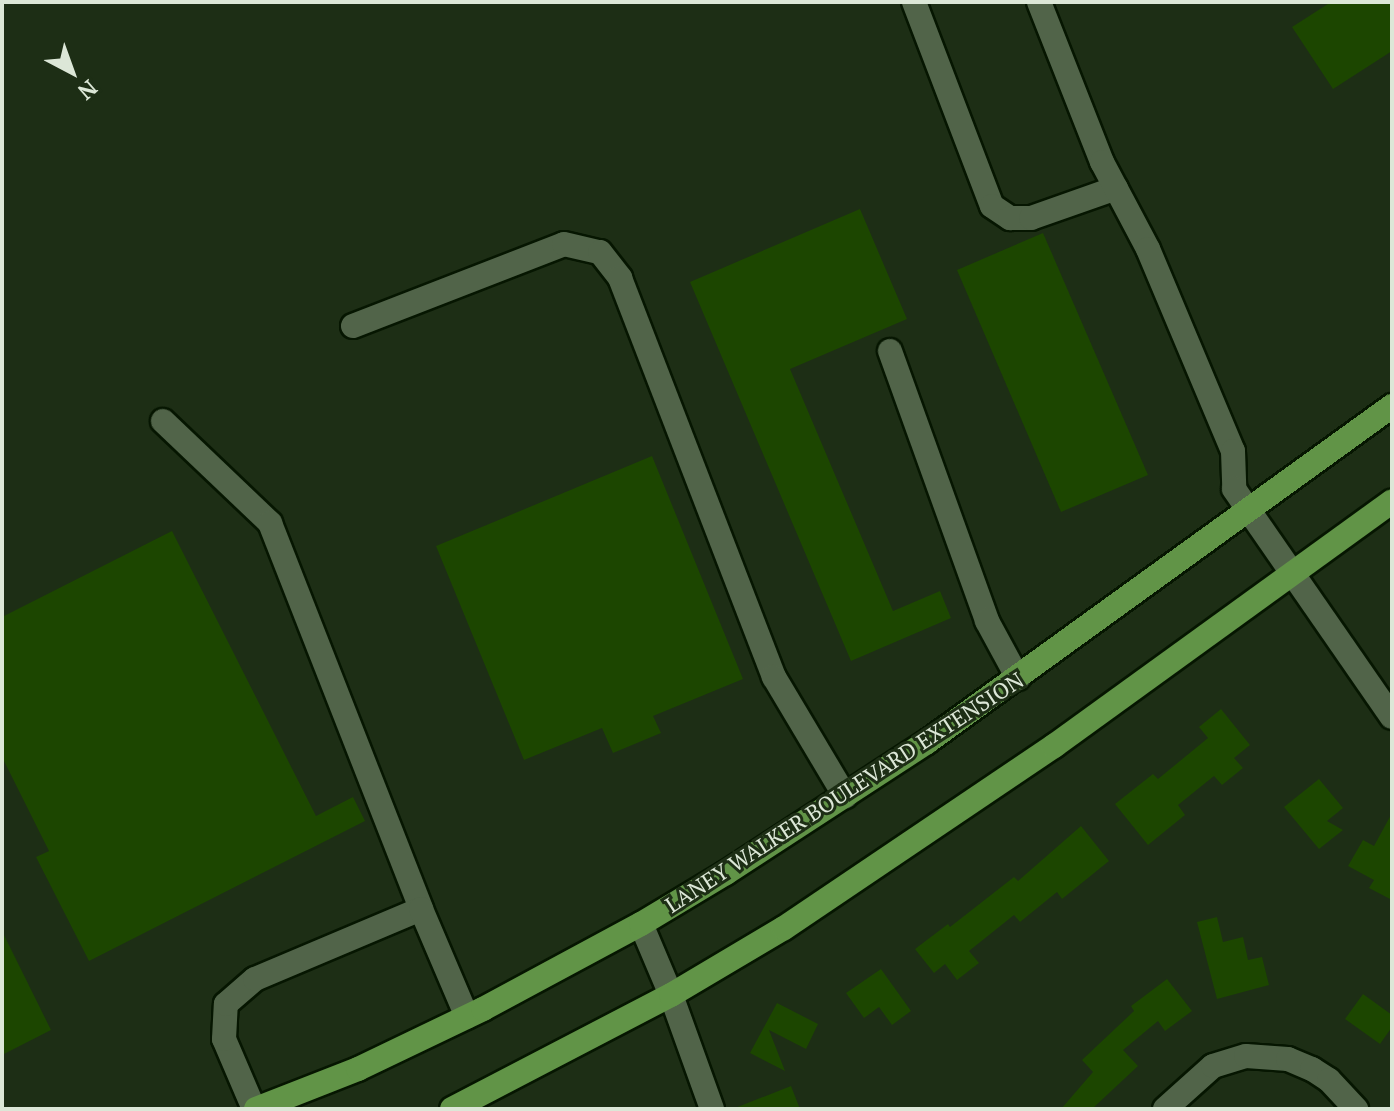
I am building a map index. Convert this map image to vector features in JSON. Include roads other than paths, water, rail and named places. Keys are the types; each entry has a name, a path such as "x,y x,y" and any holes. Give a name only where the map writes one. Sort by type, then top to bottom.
{"main road":[{"name":"LANEY WALKER BOULEVARD EXTENSION","path":"255,1109 358,1069 467,1017 641,924 845,796 1018,678 1392,406"},
{"path":"452,1109 671,995 784,928 939,826 1392,501"}],"street":[{"path":"914,2 992,206 1010,218 1031,218 1116,188"},
{"path":"1039,2 1116,188 1148,249 1233,451 1234,489 1392,717"},
{"path":"353,326 564,244 600,252 620,278 774,677 845,796"},
{"path":"890,351 987,621 1018,678"},
{"path":"163,421 270,523 421,909 467,1017"},
{"path":"255,1109 224,1039 226,1004 255,979 421,909"},
{"path":"641,924 671,995 712,1109"},
{"path":"1165,1109 1213,1066 1246,1056 1288,1059 1312,1069 1329,1080 1356,1109"}]}
